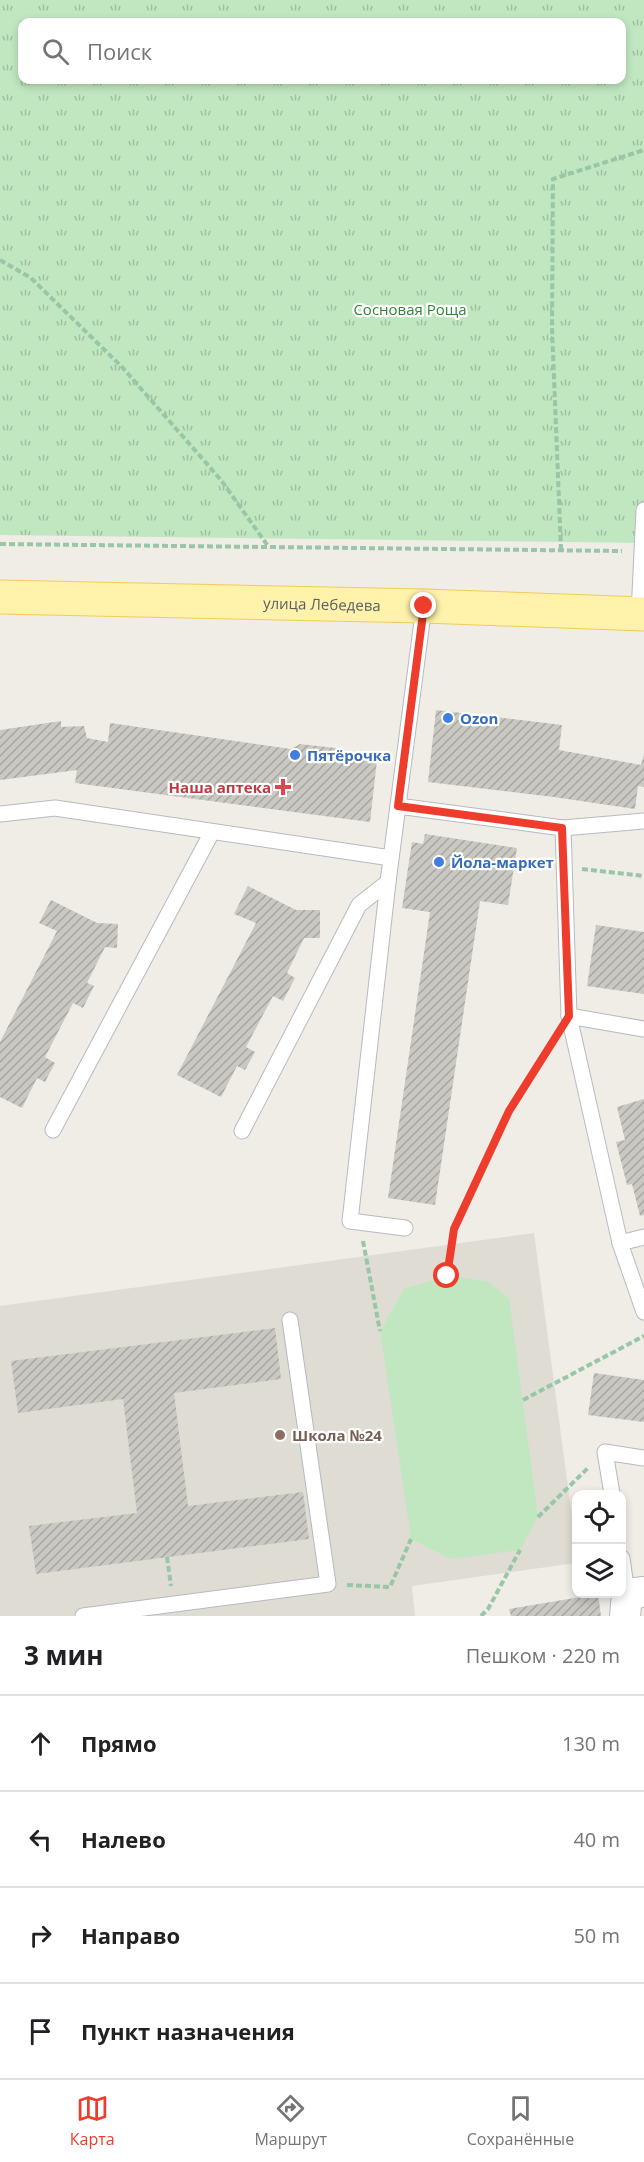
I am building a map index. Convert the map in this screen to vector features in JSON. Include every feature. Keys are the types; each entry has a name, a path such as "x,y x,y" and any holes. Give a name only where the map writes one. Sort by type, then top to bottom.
{"main road":[{"name":"улица Лебедева","path":"0,597 424,606 641,614"}],"lane":[{"path":"641,614 644,510"},
{"path":"405,1228 350,1221 388,882 424,606"},
{"path":"398,806 562,828 644,821"},
{"path":"0,814 55,808 391,858"},
{"path":"562,828 569,1016 620,1243 644,1312"},
{"path":"53,1131 212,832"},
{"path":"242,1131 359,905 388,882"},
{"path":"569,1016 644,1029"},
{"path":"620,1243 644,1237"},
{"path":"83,1616 328,1584 290,1320"},
{"path":"611,1490 605,1452 644,1458"},
{"path":"626,1578 632,1601"}],"path":[{"path":"561,550 552,328 554,179 644,150"},
{"path":"0,260 31,278 122,367 221,480 268,546"},
{"path":"0,544 642,552"},
{"path":"564,867 644,876"},
{"path":"447,1276 454,1229 509,1111 569,1016"},
{"path":"359,1222 380,1331"},
{"path":"523,1400 644,1336"},
{"path":"538,1517 605,1452"},
{"path":"328,1584 390,1587 411,1539"},
{"path":"481,1616 488,1609 520,1550"}],"shaded area":[{"name":"Школа №24","path":"534,1233 572,1517 572,1564 412,1586 415,1616 0,1616 0,1306"}],"green space":[{"name":"Сосновая Роща","path":"0,0 644,0 644,543 0,535"},
{"path":"447,1276 487,1281 509,1298 538,1517 520,1550 451,1559 411,1539 380,1331 404,1289"}],"building":[{"path":"436,710 562,725 559,750 641,765 644,754 644,787 638,786 635,809 428,782"},
{"path":"61,721 61,727 84,726 87,738 108,742 110,723 291,749 300,744 335,748 377,760 370,822 75,783 77,770 0,780 0,730"},
{"path":"425,834 517,848 508,905 480,901 435,1205 388,1198 430,912 402,908 412,842 423,844"},
{"path":"248,886 296,910 320,910 320,938 304,938 287,973 295,978 283,1001 273,996 246,1047 255,1052 245,1070 237,1066 221,1097 177,1075 256,923 234,914"},
{"path":"51,900 97,923 118,924 117,948 105,947 87,983 94,986 83,1008 73,1003 45,1057 55,1063 45,1082 37,1078 22,1108 0,1097 0,1042 57,931 39,923"},
{"path":"596,925 644,932 644,994 587,986"},
{"path":"644,1099 644,1215 640,1216 632,1184 627,1185 616,1142 625,1140 617,1107"},
{"path":"275,1328 281,1379 174,1393 188,1506 303,1492 309,1539 36,1574 29,1526 137,1513 123,1399 18,1413 11,1361"},
{"path":"594,1373 644,1380 644,1422 588,1415"},
{"path":"574,1598 599,1598 601,1616 511,1616 509,1609"}],"place":[{"name":"Ozon","path":"448,718"},
{"name":"Пятёрочка","path":"295,755"},
{"name":"Наша аптека","path":"283,787"},
{"name":"Йола-маркет","path":"439,862"},
{"name":"Школа №24","path":"280,1435"}],"route":[{"path":"424,606 398,806 562,828 569,1016 509,1111 454,1229 447,1276"}]}
